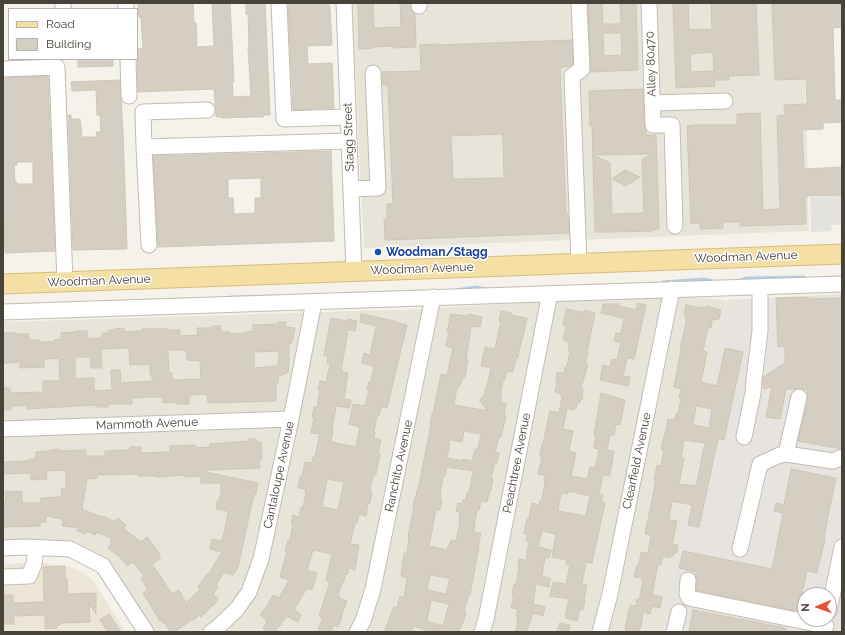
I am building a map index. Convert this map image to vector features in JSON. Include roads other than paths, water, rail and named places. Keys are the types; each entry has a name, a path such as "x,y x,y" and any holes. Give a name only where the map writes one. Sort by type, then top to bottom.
{"main road":[{"name":"Woodman Avenue","path":"3,284 65,283 842,254"}],"street":[{"path":"279,3 284,119 348,117"},
{"name":"Stagg Street","path":"344,3 354,272"},
{"path":"579,3 582,70 572,76 579,264"},
{"name":"Alley 80470","path":"649,3 653,125 672,125 675,226"},
{"path":"64,60 65,87"},
{"path":"128,60 129,96"},
{"path":"3,69 57,67 65,283"},
{"path":"351,189 378,188 373,73"},
{"path":"652,103 725,101"},
{"path":"149,245 143,112 207,110"},
{"path":"144,147 349,141"},
{"path":"3,312 842,284"},
{"path":"744,437 753,393 760,331 760,287"},
{"name":"Clearfield Avenue","path":"600,632 611,587 672,289"},
{"name":"Peachtree Avenue","path":"482,632 486,619 551,294"},
{"name":"Ranchito Avenue","path":"358,632 373,589 433,297"},
{"name":"Cantaloupe Avenue","path":"212,632 237,609 249,592 261,559 291,420 314,302"},
{"path":"786,454 799,397"},
{"name":"Mammoth Avenue","path":"3,429 291,420"},
{"path":"740,549 760,464 780,455 786,454 833,461 842,458"},
{"path":"834,587 842,546"},
{"path":"3,548 70,549 103,566 146,632"},
{"path":"3,577 29,576 34,564 36,548"},
{"path":"688,580 687,594 689,598 797,620"},
{"path":"674,632 679,612"}],"waterway":[{"path":"739,281 746,278 804,277"},
{"path":"663,282 704,279 717,282"},
{"path":"456,290 475,287 486,289"},
{"path":"231,297 273,296"}],"place":[{"name":"Woodman/Stagg","path":"378,252"}]}
